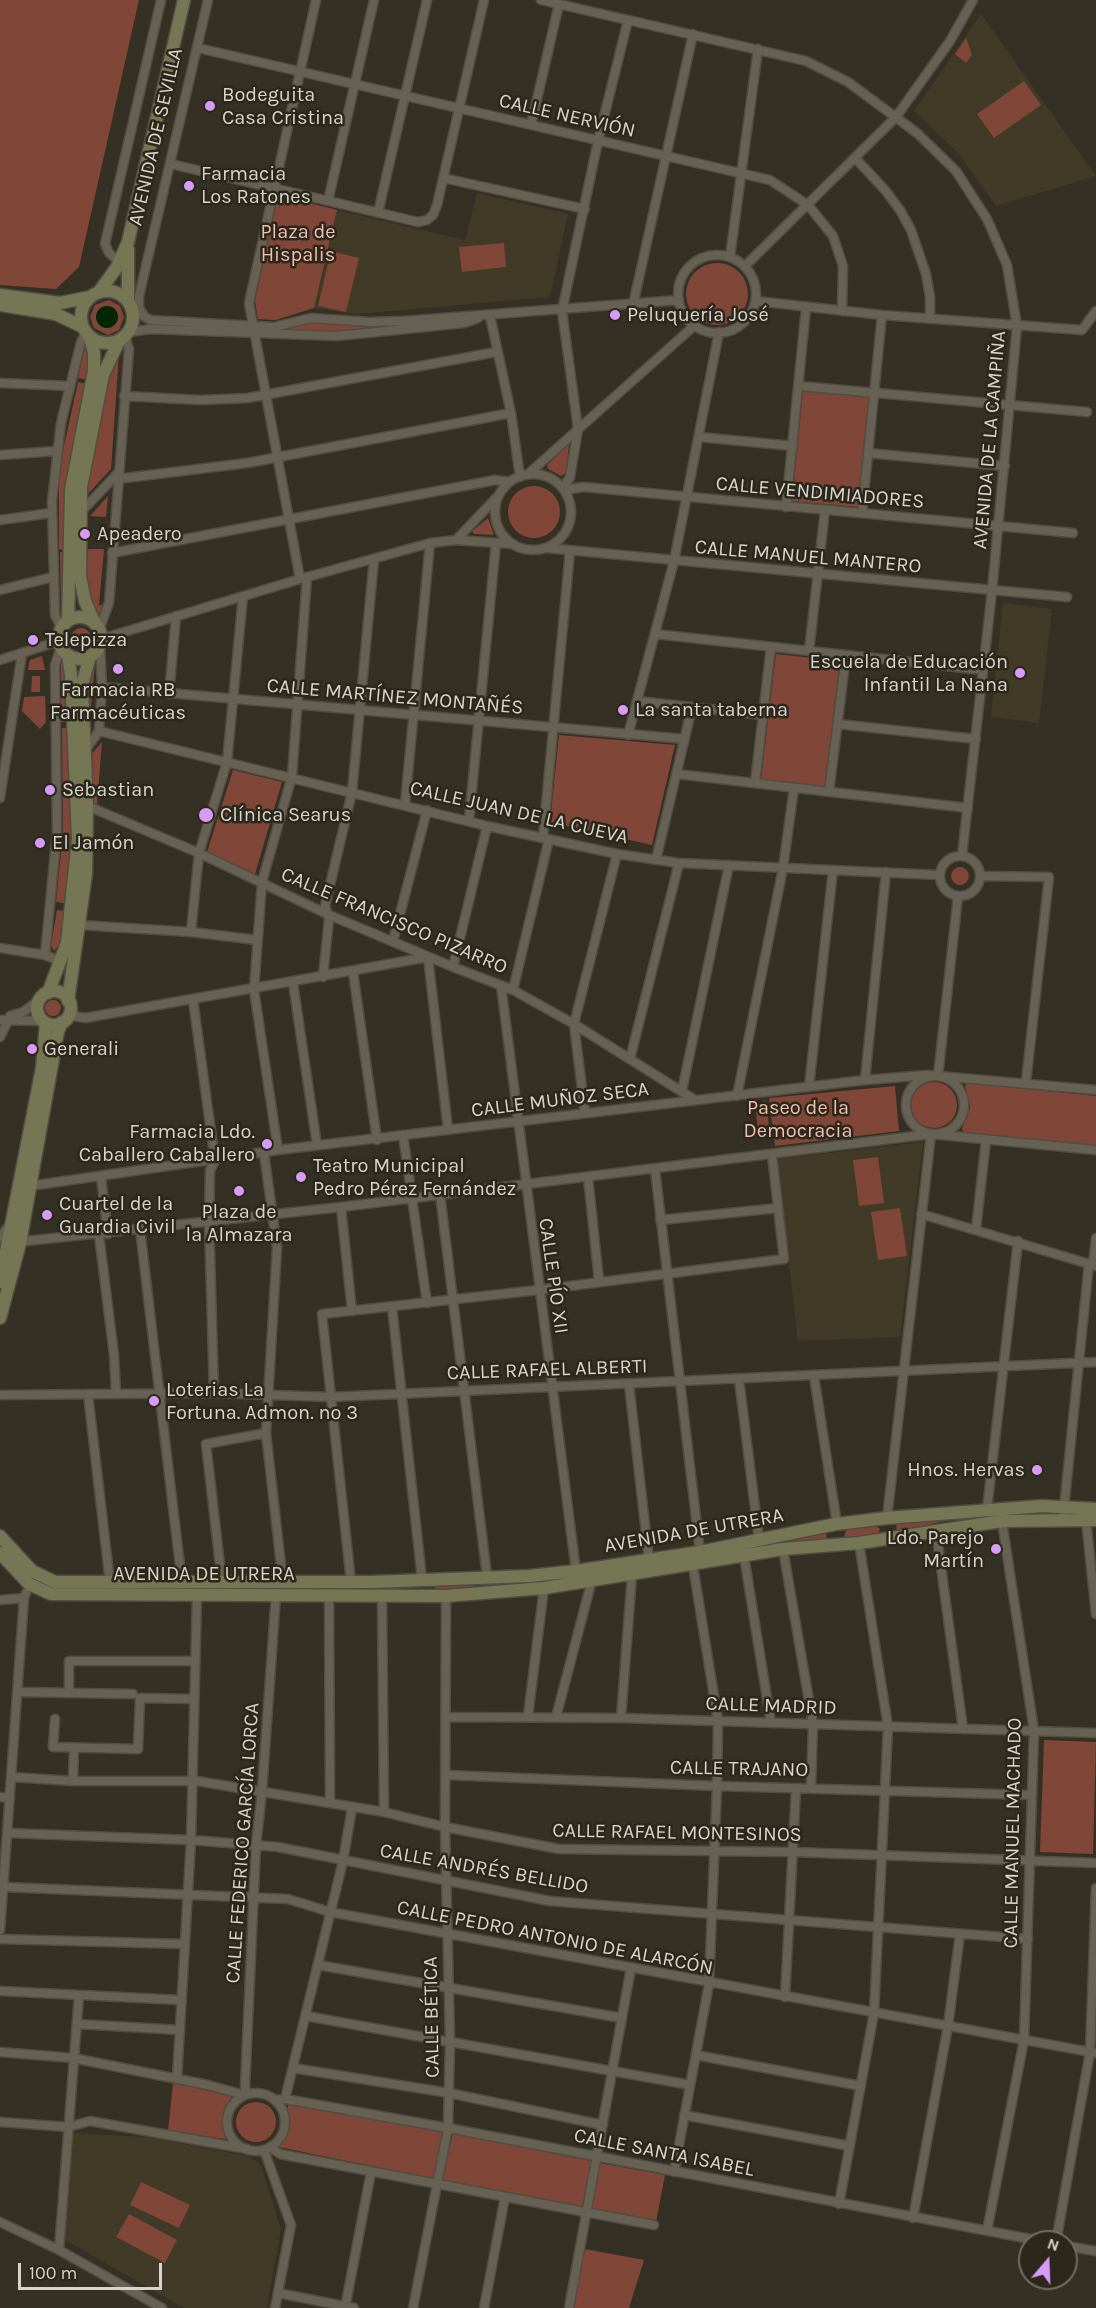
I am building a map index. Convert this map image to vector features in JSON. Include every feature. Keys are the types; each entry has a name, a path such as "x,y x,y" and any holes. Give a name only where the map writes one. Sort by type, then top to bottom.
{"street":[{"name":"AVENIDA DE SEVILLA","path":"120,262 106,250 105,244 161,0"},
{"name":"AVENIDA DE SEVILLA","path":"95,295 120,262 128,242 184,0"},
{"name":"AVENIDA DE SEVILLA","path":"142,284 208,0"},
{"path":"278,1150 254,990 262,882 292,776 304,578 289,519 249,303 316,0"},
{"path":"328,201 374,0"},
{"path":"378,213 427,0"},
{"path":"171,164 418,222 433,215 484,0"},
{"name":"AVENIDA DE LA CAMPIÑA","path":"541,0 758,49 806,61 827,71 848,82 896,117 940,154 956,171 987,219 1007,265 1017,326 999,527 962,856"},
{"path":"745,266 856,159 896,117 950,41 973,0"},
{"path":"531,125 559,4"},
{"path":"563,489 570,477 578,429 562,311 598,141 628,20"},
{"path":"633,305 664,154 693,34"},
{"name":"CALLE NERVIÓN","path":"198,48 742,172 777,183 808,205 833,236 839,251 843,275 842,311"},
{"path":"730,257 758,49"},
{"path":"856,159 900,210 910,230 926,274 930,318"},
{"path":"443,178 585,209"},
{"name":"AVENIDA DE SEVILLA","path":"128,242 130,305"},
{"path":"706,256 730,257 745,266 755,284 756,302 745,321 731,330 719,332 695,325 684,314 679,300 680,283 689,266 706,256"},
{"path":"84,752 99,731 102,687 99,634 81,583 80,513 83,473 107,362 128,335 133,322 130,305 142,284"},
{"path":"142,284 139,306 146,319"},
{"path":"0,295 60,303 115,293 146,319 337,336 464,323 485,316"},
{"path":"45,955 57,832 56,665 64,638 70,490 94,371 94,353 86,332 82,311 95,295"},
{"path":"0,305 62,316 105,344 128,335 254,330 311,318 370,322 562,311 679,300"},
{"path":"756,302 882,315 1082,330 1096,311"},
{"path":"786,507 806,308"},
{"path":"862,513 882,315"},
{"path":"485,316 511,413 524,476"},
{"path":"456,540 510,482 524,476 695,325"},
{"path":"3,1020 23,1012 48,993 61,962 73,907 78,839 71,675 64,638 56,616 51,513 56,451 81,342 86,332"},
{"path":"628,735 674,561 719,332"},
{"path":"128,335 129,349"},
{"path":"0,1318 20,1244 58,1032 66,1019 80,925 86,874 87,806 82,685 90,656 109,609 124,396 132,338 128,335"},
{"path":"124,396 201,400 266,395 496,352"},
{"path":"0,383 70,386"},
{"path":"799,386 1087,412"},
{"path":"80,513 118,476 247,463 511,413"},
{"path":"699,437 793,446"},
{"path":"0,455 56,451"},
{"path":"868,453 1005,466"},
{"path":"501,492 496,509 497,523 502,534 513,544 527,550 547,548 562,538 570,521 570,503 563,489 546,477 524,476"},
{"path":"112,553 495,480 510,482"},
{"name":"CALLE VENDIMIADORES","path":"563,489 584,487 1073,533"},
{"path":"809,651 825,510"},
{"path":"0,520 51,513"},
{"path":"99,634 176,616 430,543 456,540 513,544"},
{"path":"405,804 430,543"},
{"path":"469,820 496,543"},
{"name":"CALLE MANUEL MANTERO","path":"547,548 1067,597"},
{"path":"513,990 546,838 553,728 570,551"},
{"path":"323,978 329,919 325,906 352,792 374,559"},
{"path":"0,590 53,577"},
{"path":"191,932 199,853 227,762 243,596"},
{"path":"169,694 176,616"},
{"path":"0,660 64,638 80,618 99,634"},
{"path":"655,634 983,670"},
{"path":"64,638 79,659 90,656"},
{"path":"755,783 771,647"},
{"path":"0,798 22,653"},
{"path":"829,792 846,655"},
{"name":"CALLE MARTÍNEZ MONTAÑÉS","path":"102,687 685,739"},
{"path":"637,701 763,715"},
{"path":"656,860 692,707"},
{"path":"838,724 976,739"},
{"name":"CALLE JUAN DE LA CUEVA","path":"99,731 292,776 487,826 616,854 679,863 939,875"},
{"path":"677,774 968,808"},
{"path":"737,1095 783,868 794,788"},
{"path":"76,790 80,801 87,806"},
{"name":"CALLE FRANCISCO PIZARRO","path":"87,806 199,853 327,914 453,968 513,990 574,1024 695,1100"},
{"path":"393,941 427,810"},
{"path":"453,968 487,826"},
{"path":"585,1113 574,1024 616,854"},
{"path":"962,856 976,865 980,876 970,893 958,896 942,886 939,875 944,863 962,856"},
{"path":"630,1059 679,863"},
{"path":"682,1091 729,865"},
{"path":"808,1087 833,870"},
{"path":"865,1080 886,872"},
{"path":"980,876 1049,877 1026,1082"},
{"path":"938,1076 958,896"},
{"path":"80,925 191,932 257,940"},
{"path":"0,948 45,955 61,962"},
{"path":"3,1020 23,1019 54,1025 66,1019 85,1018 254,990 428,957 448,1130"},
{"path":"353,972 377,1140"},
{"path":"293,983 317,1145"},
{"name":"CALLE PÍO XII","path":"501,985 524,1184 576,1571"},
{"path":"48,993 61,993 68,1001"},
{"path":"194,1000 215,1161 210,1170 214,1392"},
{"path":"0,1282 15,1216 42,1068 45,1022 37,1012 38,1001"},
{"path":"0,1036 3,1020"},
{"name":"CALLE MUÑOZ SECA","path":"30,1186 317,1145 377,1140 865,1080 927,1075 1096,1090"},
{"path":"15,1216 14,1239 20,1244 210,1220 341,1207 931,1134 942,1134 954,1128 964,1108 957,1087 947,1079 938,1076 919,1081 912,1087 906,1101 906,1110 912,1124 922,1132 931,1134 986,1140 1096,1150"},
{"path":"887,1518 931,1134"},
{"path":"403,1135 428,1303"},
{"path":"976,1229 986,1140"},
{"path":"264,1153 277,1248 266,1433 283,1583"},
{"path":"351,1582 322,1314 538,1290 784,1258 772,1155"},
{"path":"655,1169 665,1273 700,1552"},
{"path":"101,1177 103,1234 116,1393"},
{"path":"588,1177 599,1281"},
{"path":"440,1194 455,1298 487,1576 487,1594"},
{"path":"341,1207 352,1311"},
{"path":"660,1220 778,1208"},
{"path":"921,1214 1093,1265"},
{"path":"0,1238 15,1216"},
{"path":"140,1229 182,1583"},
{"path":"1063,1512 1078,1363 1096,1238"},
{"path":"987,1509 1018,1241"},
{"path":"392,1307 422,1579 419,1589 424,1596"},
{"name":"CALLE RAFAEL ALBERTI","path":"0,1395 214,1392 331,1396 1002,1368 1096,1362"},
{"path":"814,1376 837,1524 831,1534 834,1543"},
{"path":"739,1379 759,1540"},
{"path":"629,1384 649,1560"},
{"path":"88,1394 110,1582"},
{"path":"222,1582 206,1444 266,1433"},
{"path":"887,1518 987,1509 1063,1512 1091,1520 1096,1614"},
{"path":"887,1518 894,1524 892,1536 1096,1509"},
{"name":"AVENIDA DE UTRERA","path":"0,1536 32,1571 55,1582 351,1582 529,1576 576,1571 700,1552 837,1524 887,1518"},
{"name":"CALLE MANUEL MACHADO","path":"987,2231 1024,2040 1034,1731 1002,1521"},
{"path":"936,1530 963,1729"},
{"name":"AVENIDA DE UTRERA","path":"0,1553 29,1584 51,1594 446,1596 544,1588 693,1566 783,1549 834,1543 859,1543 892,1536"},
{"path":"840,2204 874,2013 888,1727 859,1543"},
{"path":"783,1549 813,1724 812,1787"},
{"path":"744,1556 771,1723"},
{"path":"674,2172 709,1984 717,1786 718,1721 693,1566"},
{"path":"621,1718 632,1575"},
{"path":"556,1717 592,1581"},
{"path":"0,1930 4,1887 3,1858 8,1833 24,1598 29,1584"},
{"path":"528,1716 544,1588"},
{"path":"177,2078 189,1894 197,1594"},
{"name":"CALLE FEDERICO GARCÍA LORCA","path":"245,2095 256,1845 276,1594"},
{"path":"329,1594 330,1803"},
{"path":"381,1594 384,1812"},
{"name":"CALLE BÉTICA","path":"413,2308 448,2128 450,2041 445,1880 446,1596"},
{"path":"0,1600 24,1598"},
{"path":"66,1652 69,1661 69,1693"},
{"path":"69,1661 195,1661"},
{"path":"18,1692 133,1694"},
{"path":"55,1719 53,1747 138,1749 140,1698 194,1698"},
{"name":"CALLE MADRID","path":"446,1717 621,1718 1096,1734"},
{"path":"73,1781 74,1748"},
{"name":"CALLE TRAJANO","path":"446,1775 796,1789 812,1787 1032,1795"},
{"name":"CALLE RAFAEL MONTESINOS","path":"11,1777 73,1781 192,1781 384,1812 445,1827 559,1849 793,1852 1096,1863"},
{"path":"785,1997 796,1789"},
{"path":"0,1797 10,1798"},
{"path":"285,2099 343,1861 352,1808"},
{"name":"CALLE ANDRÉS BELLIDO","path":"8,1833 191,1840 256,1845 284,1848 550,1901 1028,1939"},
{"name":"CALLE PEDRO ANTONIO DE ALARCÓN","path":"4,1887 288,1899 330,1912 709,1984 1093,2052"},
{"path":"1058,2230 1093,2052 1096,1888"},
{"path":"913,2218 948,2026 960,1934"},
{"path":"0,1939 184,1944"},
{"path":"318,1965 622,2018"},
{"path":"569,2308 632,1968"},
{"path":"0,1991 182,2000"},
{"path":"59,2250 79,1995"},
{"path":"306,2016 690,2085"},
{"path":"76,2024 180,2030"},
{"path":"0,2052 73,2058 177,2078 245,2095 260,2093 275,2100 283,2111 285,2125 280,2138 267,2148"},
{"path":"696,2055 861,2086"},
{"path":"293,2068 449,2093 603,2125"},
{"path":"245,2095 232,2105 227,2122 233,2139 247,2149"},
{"name":"CALLE SANTA ISABEL","path":"275,2100 285,2099 448,2128 1018,2237"},
{"path":"684,2115 850,2146"},
{"path":"0,2121 68,2127 90,2121 247,2149 267,2148 280,2154 654,2225"},
{"path":"267,2148 291,2226 275,2308"},
{"path":"278,2294 348,2307 371,2172"},
{"path":"484,2308 505,2197"},
{"path":"0,2222 59,2250 162,2308"},
{"path":"1078,2248 1096,2251"}],"shaded area":[{"path":"981,14 1096,176 996,206 958,153 914,111"},
{"path":"477,193 568,214 550,297 356,314 314,308 337,210 465,240"},
{"path":"107,306 115,309 118,317 115,325 107,328 99,325 96,317 99,309"},
{"name":"Escuela de Educación Infantil La Nana","path":"1003,603 1052,609 1039,723 991,717"},
{"path":"923,1142 900,1337 798,1341 777,1159"},
{"path":"74,2133 147,2137 247,2156 261,2165 281,2229 267,2308 184,2308 65,2240 71,2146"}],"green space":[{"path":"0,0 139,0 79,267 56,289 0,285"},
{"path":"966,38 972,55 966,63 955,54"},
{"path":"1024,81 1041,105 994,138 977,114"},
{"name":"Plaza de Hispalis","path":"278,195 337,210 314,308 276,320 258,319 255,301"},
{"path":"504,243 506,267 462,272 459,247"},
{"path":"331,251 359,258 346,312 318,306"},
{"path":"717,263 729,265 739,272 746,282 748,294 746,306 739,316 729,323 717,325 705,323 695,316 688,306 686,294 688,282 695,272 705,265"},
{"path":"109,300 120,306 124,317 119,330 108,335 94,328 90,317 95,305","holes":["106,306 115,309 118,317 106,328 100,325 96,317"]},
{"path":"313,322 401,324 401,327 332,333 279,332 278,329"},
{"path":"84,350 89,351 88,380 78,378"},
{"path":"119,354 111,469 85,497 105,384"},
{"path":"78,382 87,384 66,490 63,550 59,549 59,469"},
{"path":"803,391 869,397 858,507 792,501"},
{"path":"569,444 566,473 561,476 548,469 547,465"},
{"path":"534,486 548,490 556,498 560,512 556,526 548,534 534,538 520,534 512,526 508,512 512,498 520,490"},
{"path":"108,496 106,517 90,516"},
{"path":"488,518 494,535 474,534 472,531"},
{"path":"89,549 104,549 99,605 104,605 103,612 98,614 86,587 85,552"},
{"path":"60,552 63,552 64,613 61,613"},
{"path":"81,628 88,631 91,638 88,645 81,648 74,645 71,638 74,631"},
{"path":"776,654 840,661 825,788 761,779"},
{"path":"42,656 45,670 28,670 30,660"},
{"path":"61,662 64,662 66,673 68,722 61,722"},
{"path":"95,664 90,717 87,718 88,683"},
{"path":"32,676 40,676 40,692 31,692"},
{"path":"45,696 46,722 40,729 22,711 24,697"},
{"path":"62,728 70,728 74,847 69,904 56,902 63,833"},
{"path":"559,735 675,745 652,845 550,822"},
{"path":"102,742 97,805 91,802 89,757"},
{"path":"233,770 282,782 255,874 207,852"},
{"path":"960,867 966,870 969,876 966,882 960,885 954,882 951,876 954,870"},
{"path":"57,910 66,911 59,945 54,951 51,945"},
{"path":"50,1000 56,1000 61,1008 59,1014 50,1016 45,1011 45,1005"},
{"path":"934,1082 943,1083 950,1089 956,1096 956,1114 950,1121 943,1127 934,1128 925,1127 918,1121 912,1114 911,1105 912,1096 918,1089 925,1083"},
{"path":"967,1083 1096,1096 1096,1146 963,1132 962,1128 970,1108 965,1086"},
{"name":"Paseo de la Democracia","path":"895,1086 899,1131 775,1146 769,1098"},
{"path":"766,1101 769,1127 758,1129 755,1103"},
{"path":"878,1157 884,1203 859,1206 853,1160"},
{"path":"900,1208 907,1256 878,1260 871,1212"},
{"path":"950,1520 897,1531 896,1523"},
{"path":"876,1526 880,1529 878,1534 847,1539 844,1537 846,1530"},
{"path":"826,1533 827,1541 774,1547 774,1544"},
{"path":"474,1582 475,1589 438,1591 434,1587"},
{"path":"1044,1740 1096,1742 1093,1854 1040,1852"},
{"path":"173,2083 232,2096 224,2118 226,2139 168,2131"},
{"path":"256,2102 264,2103 270,2108 275,2114 275,2130 270,2136 264,2141 256,2142 248,2141 242,2136 237,2130 236,2122 237,2114 242,2108 248,2103"},
{"path":"288,2104 444,2132 434,2179 279,2147 288,2128"},
{"path":"453,2133 592,2161 583,2207 442,2180"},
{"path":"600,2163 665,2175 656,2222 591,2210"},
{"path":"141,2182 190,2205 179,2228 130,2205"},
{"path":"129,2214 177,2240 165,2263 116,2237"},
{"path":"580,2248 644,2260 629,2308 569,2308"}],"place":[{"name":"Bodeguita Casa Cristina","path":"210,106"},
{"name":"Farmacia Los Ratones","path":"189,186"},
{"name":"Peluquería José","path":"615,315"},
{"name":"Apeadero","path":"85,534"},
{"name":"Telepizza","path":"33,640"},
{"name":"Farmacia RB Farmacéuticas","path":"118,669"},
{"name":"Escuela de Educación Infantil La Nana","path":"1020,673"},
{"name":"La santa taberna","path":"623,710"},
{"name":"Sebastian","path":"50,790"},
{"name":"Clínica Searus","path":"206,815"},
{"name":"El Jamón","path":"40,843"},
{"name":"Generali","path":"32,1049"},
{"name":"Farmacia Ldo. Caballero Caballero","path":"267,1144"},
{"name":"Teatro Municipal Pedro Pérez Fernández","path":"301,1177"},
{"name":"Plaza de la Almazara","path":"239,1191"},
{"name":"Cuartel de la Guardia Civil","path":"47,1215"},
{"name":"Loterias La Fortuna. Admon. nº 3","path":"154,1401"},
{"name":"Hnos. Hervas","path":"1037,1470"},
{"name":"Ldo. Parejo Martín","path":"996,1549"}]}
